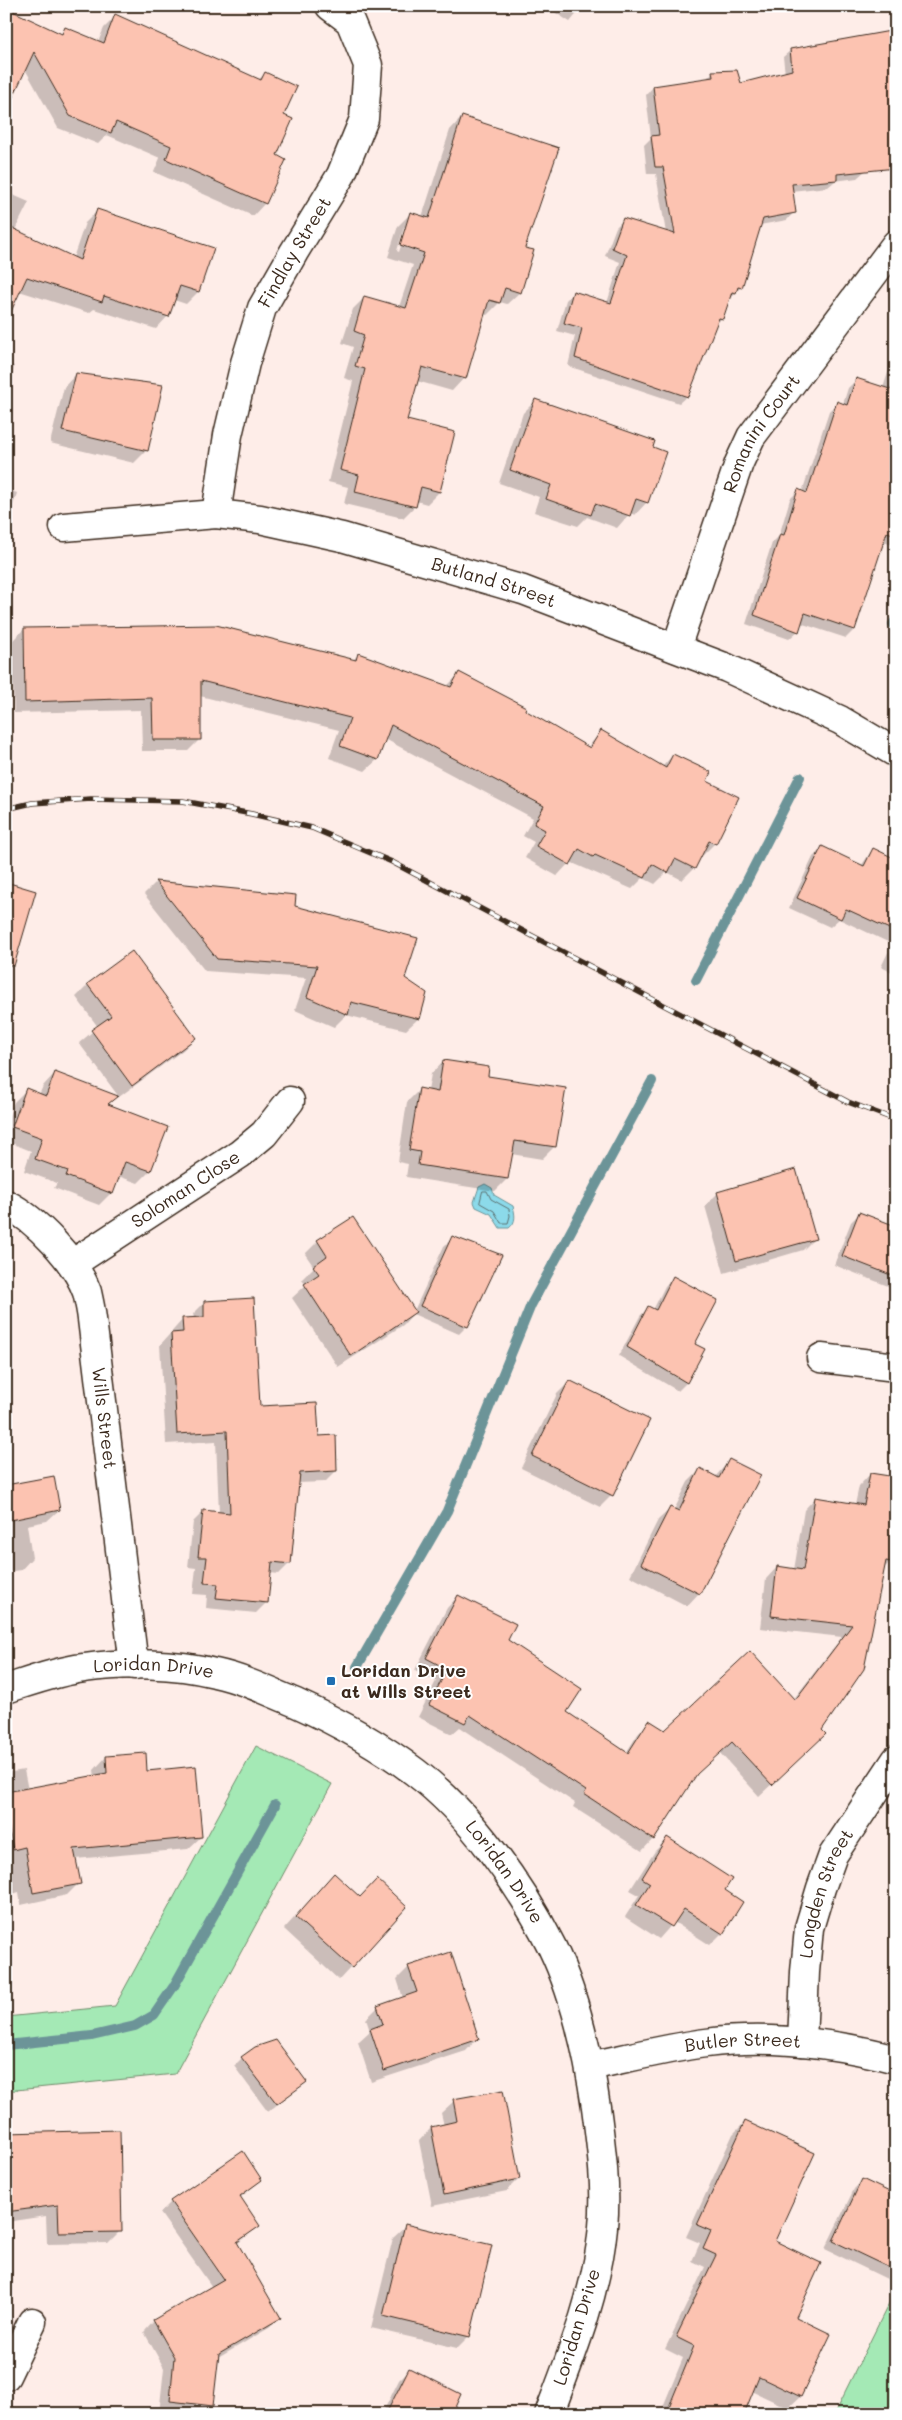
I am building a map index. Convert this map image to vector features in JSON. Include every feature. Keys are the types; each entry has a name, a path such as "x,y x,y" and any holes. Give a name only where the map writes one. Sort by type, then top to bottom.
{"street":[{"name":"Findlay Street","path":"216,514 228,435 245,363 262,308 341,175 364,119 368,64 350,21 330,6"},
{"name":"Romanini Court","path":"676,648 739,463 751,437 896,244"},
{"name":"Butland Street","path":"64,527 216,514 260,519 342,537 523,590 676,648 727,668 840,720 896,753"},
{"name":"Soloman Close","path":"72,1264 240,1154 264,1134 290,1101"},
{"name":"Wills Street","path":"6,1204 43,1232 72,1264 86,1291 92,1319 134,1665"},
{"path":"821,1358 896,1367"},
{"name":"Loridan Drive","path":"6,1688 83,1668 134,1665 216,1672 265,1689 365,1737 417,1773 452,1806 496,1858 531,1909 553,1949 576,2008 590,2066 603,2158 604,2226 592,2289 573,2351 548,2414"},
{"name":"Longden Street","path":"802,2042 804,1972 809,1928 821,1888 833,1855 896,1760"},
{"name":"Butler Street","path":"590,2066 706,2043 754,2041 802,2042 869,2052 896,2059"},
{"path":"6,2376 32,2322"}],"green space":[{"path":"256,1746 332,1784 175,2074 6,2091 6,2017 115,2006"},
{"path":"896,2289 896,2414 834,2414"}],"water":[{"path":"485,1184 492,1188 494,1195 513,1206 514,1221 509,1228 500,1228 491,1214 476,1207 474,1202 479,1187"}],"building":[{"path":"6,8 62,34 65,27 104,43 115,14 261,80 265,72 297,87 284,115 293,119 277,155 286,160 266,204 166,159 171,146 116,122 111,133 70,116 34,52 6,112"},
{"path":"896,30 896,168 837,174 837,180 792,184 796,213 763,219 742,288 738,287 736,293 732,292 723,319 719,318 688,397 575,358 582,328 564,323 573,291 611,303 627,255 612,248 623,218 675,234 663,167 655,167 651,136 659,135 653,86 713,77 712,71 737,70 741,83 792,70 790,49"},
{"path":"462,116 559,148 525,248 534,250 521,293 505,288 500,303 489,300 466,379 422,367 407,420 455,432 440,492 421,487 416,507 355,492 359,475 340,470 365,369 355,366 364,335 354,331 364,296 406,308 424,253 400,245 410,212 429,218"},
{"path":"97,209 214,248 199,292 180,286 169,317 104,296 102,302 27,277 6,322 6,225 80,260"},
{"path":"76,373 163,385 148,451 62,431"},
{"path":"856,378 896,391 896,535 887,532 855,630 805,613 799,632 754,615 780,534 784,535 798,489 807,493 837,401 847,405"},
{"path":"535,399 655,441 653,447 666,452 648,503 636,499 630,516 595,504 591,515 546,499 551,485 510,470"},
{"path":"216,625 356,660 358,653 451,687 459,672 526,707 525,710 590,748 601,730 666,768 673,754 711,772 707,781 739,797 716,844 709,841 695,869 675,859 668,873 652,864 645,878 595,855 593,857 579,849 570,865 536,846 545,830 534,824 544,806 391,725 378,760 340,746 350,718 201,681 201,740 153,740 152,698 25,702 24,628"},
{"path":"822,846 864,866 873,848 896,859 896,932 846,909 841,919 797,898"},
{"path":"155,881 296,895 295,906 418,938 405,978 427,993 420,1019 351,1002 348,1015 307,997 317,966 217,959"},
{"path":"6,882 36,891 14,966 6,965"},
{"path":"132,951 196,1038 132,1086 91,1030 111,1016 87,984"},
{"path":"443,1060 489,1067 488,1076 566,1088 556,1147 515,1141 508,1179 418,1165 420,1152 409,1150 419,1088 438,1092"},
{"path":"55,1072 118,1096 108,1104 168,1127 151,1171 125,1162 113,1194 66,1176 68,1171 35,1159 42,1138 12,1127 26,1088 46,1096"},
{"path":"796,1169 816,1239 736,1261 717,1192"},
{"path":"859,1212 896,1226 896,1277 842,1256"},
{"path":"353,1217 416,1312 351,1356 304,1284 319,1274 313,1266 327,1256 317,1240"},
{"path":"452,1236 502,1255 468,1327 420,1306"},
{"path":"673,1276 718,1300 695,1344 705,1349 687,1383 627,1347 648,1306 656,1310"},
{"path":"254,1298 260,1406 317,1403 319,1436 336,1435 337,1471 300,1473 291,1564 272,1562 268,1603 216,1598 218,1584 204,1583 207,1557 198,1557 203,1510 230,1513 227,1431 177,1434 171,1333 183,1332 182,1318 204,1317 204,1301"},
{"path":"569,1380 650,1420 613,1496 532,1456"},
{"path":"729,1459 761,1475 700,1594 641,1564 670,1507 679,1511 700,1468 719,1478"},
{"path":"870,1473 896,1477 896,1542 892,1562 886,1561 864,1669 822,1730 826,1734 772,1785 732,1742 697,1774 654,1840 584,1794 586,1791 470,1715 465,1723 429,1705 447,1669 426,1658 458,1595 516,1624 508,1640 582,1689 567,1712 628,1753 649,1720 665,1730 750,1651 795,1700 852,1625 771,1616 777,1566 803,1570 815,1497 864,1505"},
{"path":"54,1476 60,1510 6,1521 6,1485"},
{"path":"146,1753 147,1771 196,1766 202,1837 74,1849 81,1884 33,1893 25,1847 13,1850 6,1812 6,1792 107,1773 106,1756"},
{"path":"667,1837 732,1879 725,1890 743,1902 723,1934 684,1909 672,1927 636,1905 650,1883 642,1878"},
{"path":"334,1873 360,1897 377,1879 407,1907 352,1968 295,1917"},
{"path":"451,1952 479,2039 384,2071 370,2029 383,2024 377,2006 417,1992 408,1966"},
{"path":"276,2040 307,2082 277,2104 241,2057 255,2047"},
{"path":"503,2090 520,2179 444,2195 431,2127 457,2121 453,2099"},
{"path":"745,2121 815,2153 775,2241 821,2263 796,2317 831,2334 801,2397 759,2377 744,2414 666,2414 694,2346 676,2337 716,2255 703,2249 711,2231 697,2225"},
{"path":"120,2130 122,2232 59,2233 58,2205 6,2212 6,2133"},
{"path":"243,2151 262,2180 240,2196 260,2226 237,2242 281,2318 219,2354 213,2406 170,2401 174,2357 153,2320 224,2279 170,2201"},
{"path":"862,2179 896,2195 896,2271 833,2241"},
{"path":"405,2224 492,2245 470,2337 383,2316"},
{"path":"409,2368 461,2394 452,2414 386,2414"}],"waterway":[{"path":"893,624 896,620"},
{"path":"696,980 800,777"},
{"path":"357,1667 447,1511 531,1305 652,1081"},
{"path":"6,2045 92,2036 135,2026 154,2015 174,1986 275,1805"}],"railway":[{"path":"6,809 32,803 91,799 183,801 312,828 392,862 848,1102 896,1120"}],"place":[{"name":"Loridan Drive at Wills Street","path":"331,1681"}]}
